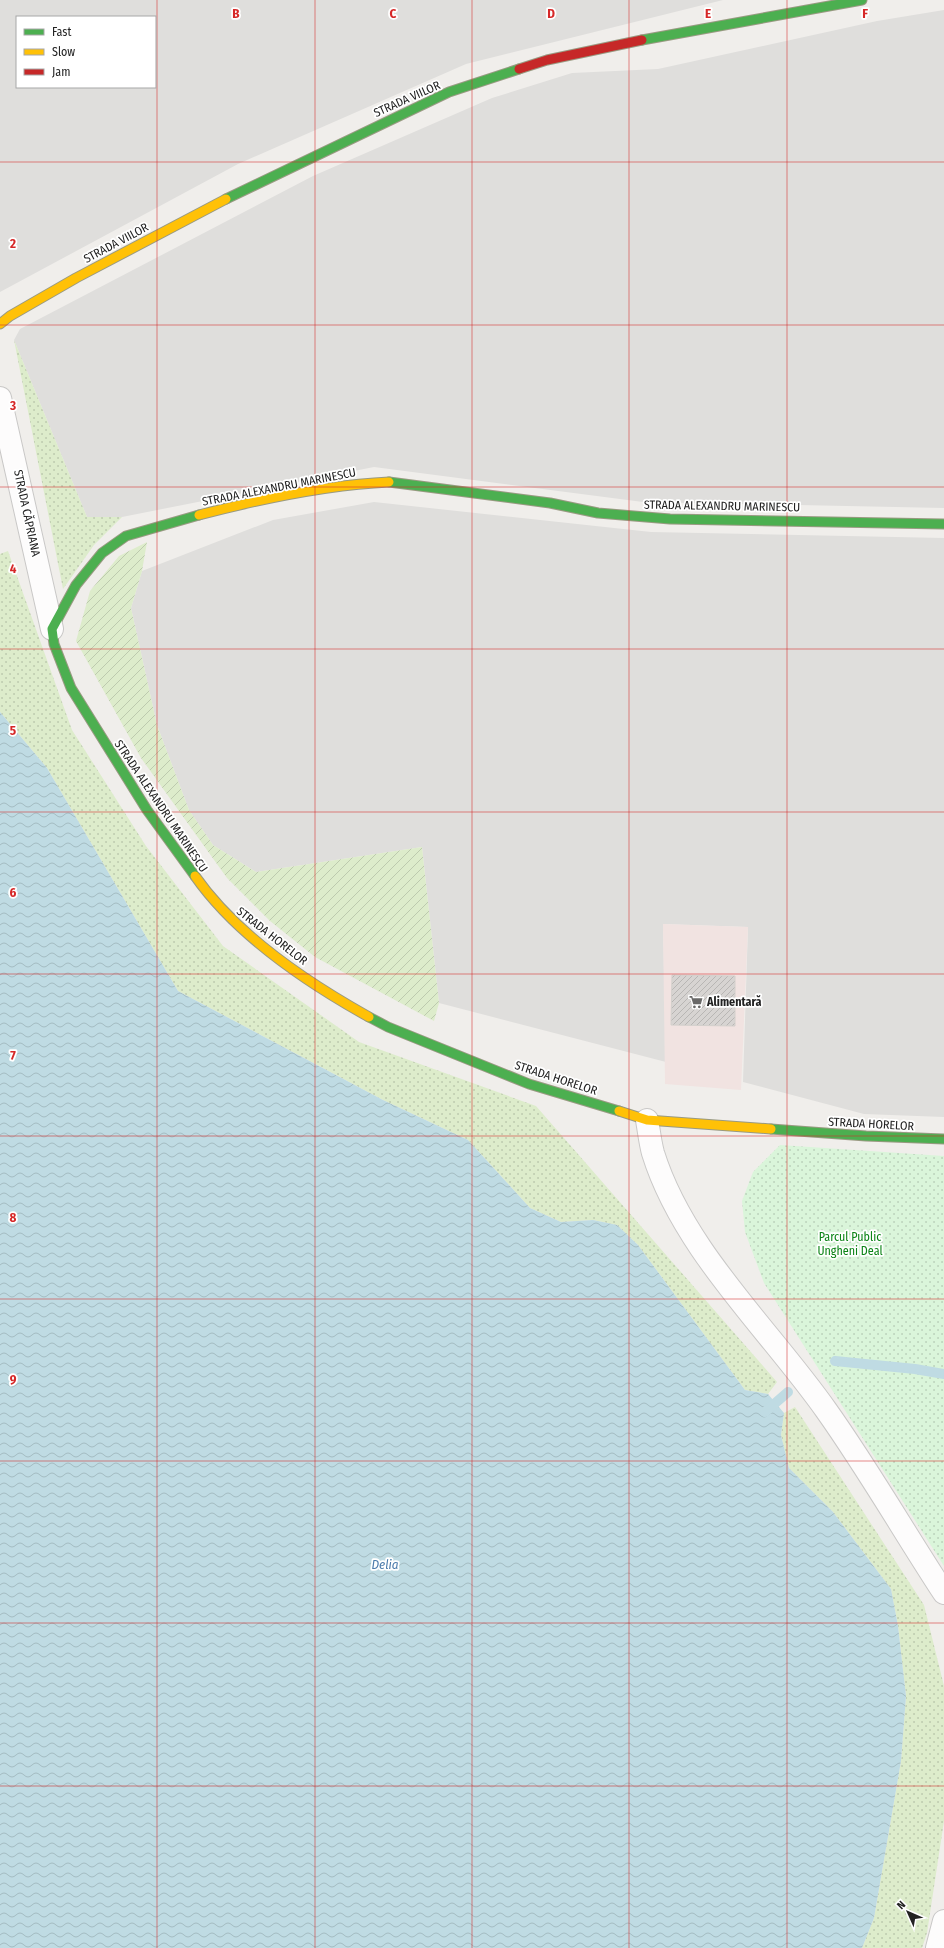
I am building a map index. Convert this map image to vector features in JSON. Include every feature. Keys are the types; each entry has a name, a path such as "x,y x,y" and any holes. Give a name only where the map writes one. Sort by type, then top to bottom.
{"street":[{"name":"STRADA VIILOR","path":"0,324 10,316 76,278 243,190 449,92 547,60 602,47 862,0"},
{"name":"STRADA CĂPRIANA","path":"0,398 52,629"},
{"name":"STRADA ALEXANDRU MARINESCU","path":"210,898 147,810 88,716 71,688 54,644 52,629 73,590 102,553 126,536 228,507 328,488 390,482 543,502 598,512 670,519 944,524"},
{"name":"STRADA HORELOR","path":"210,898 229,918 259,944 339,1000 388,1027 529,1084 647,1120 866,1136 944,1139"},
{"path":"647,1120 653,1152 665,1183 683,1219 758,1324 826,1409 885,1496 913,1546 944,1593"},
{"path":"937,1948 944,1921"}],"shaded area":[{"path":"0,0 723,0 466,64 238,164 0,292"},
{"path":"944,10 944,508 643,502 374,467 122,517 87,517 14,340 20,329 313,176 492,98 572,73 658,69 877,21"},
{"path":"374,502 651,532 944,538 944,1117 864,1114 743,1082 748,927 663,924 666,1062 439,1003 422,847 256,872 213,845 189,810 157,725 131,608 142,571 273,520"},
{"path":"663,924 748,927 741,1090 665,1084"}],"green space":[{"path":"14,340 87,517 122,517 94,545 63,589"},
{"path":"147,542 142,571 131,608 157,725 189,810 213,845 256,872 422,847 439,1003 434,1021 315,957 270,921 227,878 141,758 76,641 90,591 119,556"},
{"path":"8,551 72,730 146,846 223,946 359,1042 536,1106 777,1382 768,1394 745,1390 638,1245 617,1225 593,1220 561,1222 530,1208 468,1140 383,1100 178,991 47,768 0,712 0,554"},
{"name":"Parcul Public Ungheni Deal","path":"780,1145 944,1156 944,1566 764,1283 745,1232 742,1201 753,1172"},
{"path":"795,1407 924,1605 944,1686 944,1821 927,1933 922,1948 862,1948 874,1918 901,1761 906,1696 898,1626 891,1589 833,1512 789,1468 781,1435 784,1413"}],"water":[{"name":"Delia","path":"0,712 47,768 178,991 383,1100 468,1140 530,1208 561,1222 593,1220 617,1225 638,1245 745,1390 768,1394 784,1413 781,1435 789,1468 833,1512 891,1589 898,1626 906,1696 901,1761 874,1918 862,1948 0,1948"}],"building":[{"path":"672,975 735,976 735,1026 671,1025"}],"waterway":[{"path":"835,1361 915,1369 944,1374"},
{"path":"765,1412 788,1392"}],"traffic: fast":[{"path":"642,40 862,0"},
{"path":"226,199 449,92 519,69"},
{"path":"389,482 550,503 598,513 670,519 944,524"},
{"path":"195,876 147,810 71,688 54,644 52,629 76,585 102,553 126,536 199,515"},
{"path":"369,1017 388,1027 529,1084 619,1111"},
{"path":"771,1129 866,1136 944,1139"}],"traffic: slow":[{"path":"0,324 10,316 76,278 226,199"},
{"path":"199,515 293,494 341,486 389,482"},
{"path":"195,876 212,898 231,918 274,956 321,989 369,1017"},
{"path":"619,1111 647,1120 771,1129"}],"traffic: jam":[{"path":"519,69 547,60 642,40"}],"place":[{"name":"Alimentară","path":"696,1002"}]}
